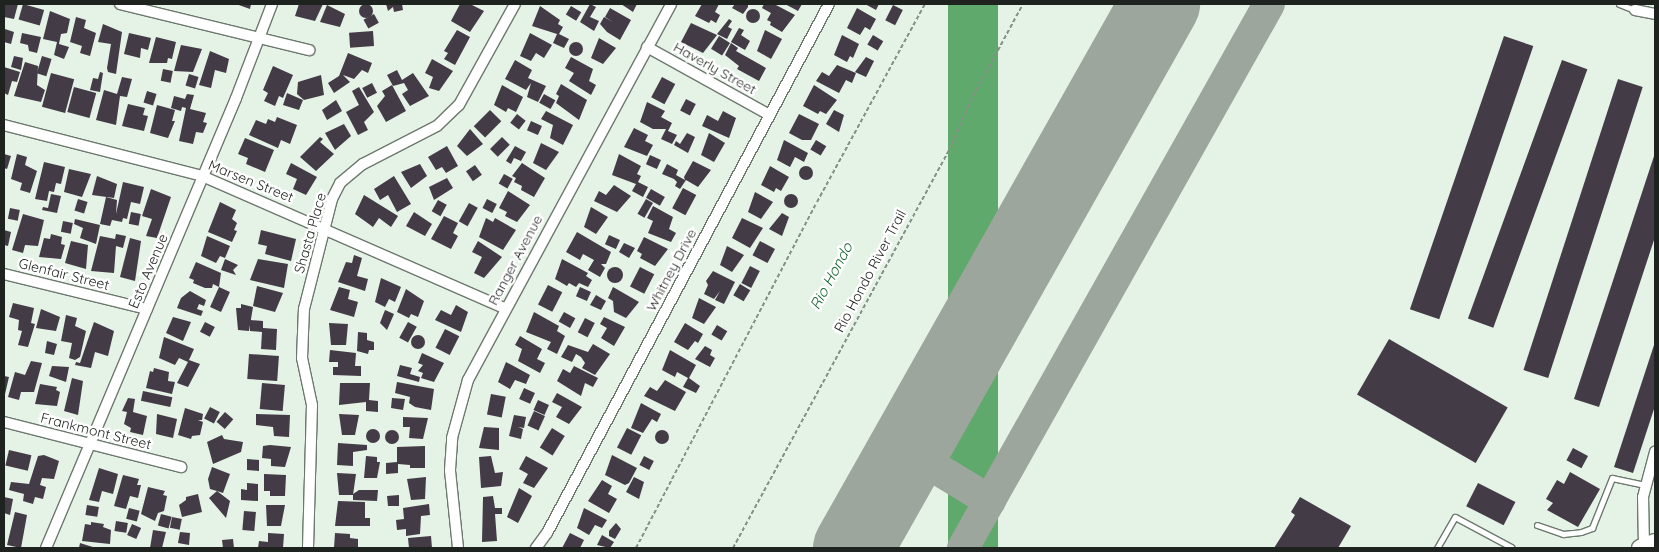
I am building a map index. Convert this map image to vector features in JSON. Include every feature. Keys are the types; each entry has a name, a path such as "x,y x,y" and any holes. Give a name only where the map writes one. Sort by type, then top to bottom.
{"street":[{"path":"120,4 257,40 309,50"},
{"name":"Esto Avenue","path":"46,548 89,442 147,309 272,4"},
{"name":"Shasta Place","path":"308,548 312,405 302,358 304,309 324,226 340,183 362,164 437,126 459,105 514,4"},
{"name":"Ranger Avenue","path":"458,548 450,470 452,438 468,380 504,308 671,4"},
{"name":"Whitney Drive","path":"536,548 548,533 768,114 829,4"},
{"path":"1635,10 1655,14"},
{"name":"Haverly Street","path":"647,46 768,114"},
{"name":"Marsen Street","path":"4,124 202,176 324,226 504,308"},
{"name":"Glenfair Street","path":"4,274 147,309"},
{"name":"Frankmont Street","path":"4,422 89,442 181,467"},
{"path":"1646,546 1650,479 1655,452"}],"lane":[{"path":"1619,4 1635,10"},
{"path":"1537,525 1563,534 1581,532 1592,528 1612,478 1650,479"},
{"path":"1438,548 1455,517 1511,547"}],"path":[{"path":"636,548 817,202 925,4"},
{"name":"Rio Hondo River Trail","path":"733,548 948,152 1023,4"}],"water":[{"path":"948,4 998,4 998,548 948,548"}],"building":[{"path":"4,4 18,4 14,19 4,17"},
{"path":"23,4 44,10 40,25 19,19"},
{"path":"236,4 251,4 250,9"},
{"path":"299,4 323,4 315,21 295,16"},
{"path":"366,4 371,6 373,11 371,16 366,18 361,16 359,11 361,6"},
{"path":"386,4 402,4 403,10 394,12 393,7 388,11"},
{"path":"460,4 470,4 484,11 470,32 451,21"},
{"path":"590,4 596,7 590,17 599,21 594,31 580,22"},
{"path":"621,4 637,4 633,12"},
{"path":"702,4 719,4 715,12 720,15 716,23 711,20 709,23 695,16"},
{"path":"735,4 748,4 748,7 743,14 732,8"},
{"path":"764,4 774,4 795,15 782,32 770,25 771,22 767,20 771,13 762,8"},
{"path":"785,4 802,4 798,11"},
{"path":"865,4 879,4 876,10"},
{"path":"327,5 345,14 340,27 320,22"},
{"path":"893,5 903,10 895,25 885,20"},
{"path":"540,6 560,20 558,24 563,27 559,34 569,39 564,48 553,43 557,34 532,26"},
{"path":"571,6 581,12 576,21 566,15"},
{"path":"610,8 631,20 620,40 607,32 600,24 604,17 613,22 605,17"},
{"path":"857,8 876,19 870,30 865,27 860,35 847,28"},
{"path":"750,9 756,9 760,16 756,23 750,23 746,19 746,13"},
{"path":"50,11 70,19 67,33 61,34 59,44 69,47 64,59 54,55 57,42 43,39"},
{"path":"374,14 379,23 368,29 364,20"},
{"path":"76,17 86,20 84,28 96,33 90,56 80,53 82,46 70,42"},
{"path":"729,19 732,21 728,27 732,29 727,39 717,34"},
{"path":"691,23 717,35 703,53 681,42"},
{"path":"103,24 122,32 116,74 108,72 107,68 111,44 98,42"},
{"path":"739,28 744,30 741,35 750,41 745,50 731,42"},
{"path":"5,29 14,32 11,44 4,42"},
{"path":"457,30 470,37 455,65 444,59 448,53 444,51"},
{"path":"765,30 782,39 771,59 757,51"},
{"path":"373,31 374,46 350,48 349,33"},
{"path":"22,33 41,37 37,53 29,51 28,45 20,43"},
{"path":"129,33 151,38 148,50 141,48 140,58 124,54"},
{"path":"530,33 552,45 544,58 536,53 531,61 520,56"},
{"path":"842,35 859,44 853,58 850,56 847,62 834,55"},
{"path":"873,35 883,41 878,51 867,44"},
{"path":"719,36 730,43 722,56 711,49"},
{"path":"1504,36 1533,46 1439,319 1410,309"},
{"path":"156,37 176,42 172,59 168,58 167,63 149,63"},
{"path":"599,38 616,48 603,64 591,58"},
{"path":"576,42 581,44 583,49 581,54 576,56 571,54 569,49 571,44"},
{"path":"731,43 738,48 736,51 766,68 759,81 737,69 739,66 725,55"},
{"path":"181,45 202,49 193,72 174,71"},
{"path":"210,51 229,59 226,73 215,70 211,88 199,85"},
{"path":"348,53 372,63 368,73 362,70 354,79 343,75 350,82 334,93 328,83 339,76"},
{"path":"14,56 23,58 21,70 11,67"},
{"path":"42,56 52,59 46,76 37,73"},
{"path":"571,57 593,69 589,81 596,85 591,95 569,81 574,73 565,68"},
{"path":"866,57 874,61 866,77 855,72"},
{"path":"432,59 453,71 439,91 429,88 433,77 425,73"},
{"path":"515,60 532,70 528,78 546,86 538,102 527,97 531,83 526,90 505,79"},
{"path":"1562,60 1587,69 1493,328 1468,318"},
{"path":"25,62 38,66 37,85 45,90 41,102 14,96"},
{"path":"837,65 856,73 852,83 846,80 839,93 816,81 822,72 829,76"},
{"path":"273,66 293,75 283,98 279,96 275,106 264,101 268,93 263,90"},
{"path":"4,67 20,72 17,82 12,81 8,95 4,93"},
{"path":"163,69 173,71 171,83 161,81"},
{"path":"397,70 402,80 413,73 429,96 410,106 402,94 408,90 404,83 393,86 387,75"},
{"path":"100,72 103,73 100,92 90,90 93,78 98,79"},
{"path":"51,73 74,79 65,113 42,107"},
{"path":"189,74 199,77 195,88 185,85"},
{"path":"321,75 324,95 304,100 297,94 298,82"},
{"path":"122,77 132,79 127,97 120,96 116,125 96,120 104,90 117,94"},
{"path":"662,77 675,84 664,104 651,97"},
{"path":"1618,79 1643,87 1548,378 1523,370"},
{"path":"372,83 377,93 367,98 362,88"},
{"path":"561,84 587,100 579,120 556,103 559,96 556,94"},
{"path":"392,85 406,111 386,122 377,106 385,96 382,91"},
{"path":"502,85 523,97 516,112 508,108 506,112 494,105"},
{"path":"814,85 837,100 826,114 820,111 818,114 803,106"},
{"path":"74,87 96,93 89,118 67,112"},
{"path":"359,87 374,112 364,122 368,130 358,135 346,112 359,105 352,91"},
{"path":"147,91 157,94 153,105 143,102"},
{"path":"287,93 303,100 299,110 283,105"},
{"path":"187,94 194,95 190,109 206,113 203,122 207,123 203,133 196,132 193,144 179,141 186,108 182,107 181,111 171,108 174,96 185,99"},
{"path":"544,94 555,100 551,109 539,103"},
{"path":"686,99 696,104 690,116 680,111"},
{"path":"336,100 342,111 327,120 322,110"},
{"path":"647,102 665,111 661,117 672,123 668,131 677,135 672,144 661,139 666,129 653,129 640,122"},
{"path":"128,104 145,108 143,115 148,116 144,131 122,126"},
{"path":"157,105 175,110 172,121 175,121 168,138 150,133"},
{"path":"490,110 501,121 485,138 474,126"},
{"path":"834,110 844,115 839,132 826,124"},
{"path":"546,111 573,125 563,145 550,138 553,125 541,119"},
{"path":"723,111 736,118 729,138 702,126 707,115 718,121"},
{"path":"517,114 526,121 519,129 510,123"},
{"path":"799,114 819,124 811,140 802,140 789,133"},
{"path":"277,117 297,125 290,144 281,140 278,148 249,135 256,120 266,124 268,119 275,122"},
{"path":"531,121 542,126 538,135 527,130"},
{"path":"344,124 351,136 335,150 325,133"},
{"path":"634,128 648,135 645,141 653,145 647,156 624,147"},
{"path":"470,129 483,144 467,156 457,146"},
{"path":"687,133 695,137 688,153 674,145 676,141 680,144"},
{"path":"709,133 725,143 714,162 701,155"},
{"path":"320,137 323,139 320,142 334,154 316,171 300,157"},
{"path":"502,137 510,145 498,157 490,149"},
{"path":"245,138 274,150 265,172 246,164 248,158 238,154"},
{"path":"784,140 808,153 804,162 795,157 790,167 777,160"},
{"path":"816,140 826,146 821,156 810,149"},
{"path":"541,143 559,152 546,170 533,163"},
{"path":"447,146 458,166 446,173 442,167 436,170 428,157"},
{"path":"515,146 526,152 521,161 514,158 511,164 506,161"},
{"path":"1655,153 1655,237 1599,407 1574,399"},
{"path":"4,154 11,156 7,169 4,168"},
{"path":"17,154 27,157 25,165 37,171 30,193 20,190 22,183 11,179"},
{"path":"619,154 641,166 637,174 641,176 638,182 648,187 643,197 632,191 636,184 612,175"},
{"path":"650,155 661,160 657,169 646,164"},
{"path":"693,161 711,170 698,187 686,180 680,189 675,186 677,182 674,179 662,174 667,164 678,170 676,175 685,180 684,177"},
{"path":"44,162 65,167 61,184 56,183 54,192 49,191 47,201 35,199"},
{"path":"291,163 317,177 306,195 293,189 297,179 286,174"},
{"path":"522,163 545,178 534,197 521,190 522,186 514,182 516,178 512,176"},
{"path":"420,164 427,176 411,188 401,172"},
{"path":"475,165 482,175 473,181 466,171"},
{"path":"770,166 789,177 781,191 776,188 774,192 761,185"},
{"path":"803,166 809,166 813,173 809,180 803,180 799,176 799,170"},
{"path":"69,169 91,174 82,197 64,192"},
{"path":"504,174 513,179 507,188 499,184"},
{"path":"97,176 117,184 114,198 92,195"},
{"path":"394,176 411,204 397,212 388,195 380,200 374,189"},
{"path":"447,178 453,188 434,200 429,187"},
{"path":"123,182 144,187 140,204 131,202 127,219 123,218 122,222 112,220 110,226 100,224 106,197 117,200 116,214"},
{"path":"614,185 631,196 617,212 594,201 599,191 606,195"},
{"path":"683,188 696,195 685,215 672,208"},
{"path":"151,189 171,197 157,238 146,236 152,219 142,216"},
{"path":"651,189 665,197 660,206 646,198"},
{"path":"508,191 530,205 517,222 505,216 507,212 499,208"},
{"path":"755,192 773,202 761,219 748,212"},
{"path":"51,194 61,196 57,213 42,210 43,207 48,208"},
{"path":"788,194 794,194 798,201 794,208 788,208 784,204 784,198"},
{"path":"364,195 398,216 391,227 379,218 373,227 355,214"},
{"path":"78,199 88,202 84,213 74,210"},
{"path":"487,199 497,204 492,213 482,208"},
{"path":"646,199 653,203 644,218 638,214"},
{"path":"438,200 447,205 440,216 432,211"},
{"path":"220,202 236,210 232,219 237,223 234,230 237,231 232,242 208,232"},
{"path":"469,203 478,208 468,226 459,221"},
{"path":"653,206 673,217 669,229 676,233 671,242 648,233 653,221 647,218"},
{"path":"591,207 608,217 596,234 584,227"},
{"path":"10,208 20,210 18,221 8,219"},
{"path":"131,212 141,214 139,226 129,224"},
{"path":"414,212 432,224 425,236 406,226"},
{"path":"782,213 789,217 782,236 769,229"},
{"path":"23,214 44,220 38,246 25,245 23,253 12,250"},
{"path":"444,216 458,223 453,233 458,236 451,249 431,239"},
{"path":"486,218 493,222 495,218 516,230 503,250 479,237"},
{"path":"742,218 763,228 750,248 732,238"},
{"path":"75,219 100,225 96,244 80,238 83,228 74,224"},
{"path":"63,221 73,223 71,234 61,232"},
{"path":"4,230 11,232 8,246 4,245"},
{"path":"261,230 296,239 291,261 265,254 267,246 258,244"},
{"path":"577,232 611,252 606,264 601,264 605,268 600,277 588,270 594,260 583,254 580,260 566,252"},
{"path":"51,234 62,237 61,244 65,245 61,259 39,257 44,238 50,239"},
{"path":"116,234 126,236 123,248 116,246 114,273 91,271 100,236 115,239"},
{"path":"609,235 620,240 616,249 605,244"},
{"path":"207,236 230,246 225,258 220,256 216,263 201,256"},
{"path":"644,237 668,249 655,266 640,258 642,254 637,251"},
{"path":"130,238 141,241 135,281 120,277"},
{"path":"71,241 88,245 86,269 65,263"},
{"path":"478,241 502,257 484,278 474,273 482,257 472,252"},
{"path":"760,241 775,249 767,263 752,255"},
{"path":"624,243 635,248 629,258 619,252"},
{"path":"727,246 744,255 732,272 720,265"},
{"path":"354,255 362,258 357,276 368,279 365,291 338,282 346,262 352,263"},
{"path":"225,259 238,265 233,270 236,275 221,270"},
{"path":"258,259 288,264 284,288 250,280"},
{"path":"562,259 588,273 586,276 592,280 588,287 579,283 576,287 569,283 567,286 555,279"},
{"path":"196,262 221,273 219,287 213,284 212,288 205,288 193,283 194,280 189,278"},
{"path":"750,266 760,271 751,288 741,283"},
{"path":"615,267 621,269 623,275 621,281 615,283 609,281 607,275 609,269"},
{"path":"640,267 654,274 644,294 630,287"},
{"path":"713,271 735,282 724,304 715,300 720,291 714,299 704,294 708,285 706,281"},
{"path":"381,278 401,287 395,302 389,299 385,307 375,302"},
{"path":"740,284 750,290 744,301 733,295"},
{"path":"548,285 562,292 552,312 538,305"},
{"path":"257,286 283,293 275,312 253,306"},
{"path":"219,287 230,292 221,312 210,307"},
{"path":"339,287 350,290 348,299 358,302 354,317 330,310"},
{"path":"580,287 591,292 587,301 576,296"},
{"path":"613,287 639,302 626,318 614,312 613,301 608,298"},
{"path":"406,289 424,301 418,317 411,314 409,318 397,312"},
{"path":"190,291 206,300 204,306 199,304 197,309 203,311 201,316 177,308 181,298"},
{"path":"596,295 606,301 601,310 590,305"},
{"path":"699,298 716,307 704,324 692,318"},
{"path":"13,303 34,308 31,323 35,324 28,347 18,345 22,331 18,330 19,320 9,317"},
{"path":"241,304 253,307 249,331 238,330 236,308 241,308"},
{"path":"456,305 468,312 461,332 435,320 441,310 451,315"},
{"path":"41,309 60,317 56,331 36,328"},
{"path":"385,310 394,314 387,330 380,323"},
{"path":"534,312 559,326 557,331 565,336 557,354 547,349 551,342 526,332"},
{"path":"564,312 575,318 570,328 559,322"},
{"path":"66,315 77,318 75,326 86,331 80,357 75,360 69,358 72,343 61,341"},
{"path":"173,317 191,322 183,341 166,333"},
{"path":"604,317 625,327 614,346 601,338 607,328 600,324"},
{"path":"585,318 595,323 588,337 578,332"},
{"path":"250,320 263,321 263,328 277,329 276,350 261,349 262,332 250,331"},
{"path":"94,322 114,331 108,356 95,352 91,368 75,365 76,362 80,363"},
{"path":"205,322 215,327 210,337 200,332"},
{"path":"408,322 417,327 408,343 399,338"},
{"path":"329,323 348,324 346,345 331,345"},
{"path":"685,323 703,334 698,343 695,341 688,350 674,342"},
{"path":"717,325 727,331 722,341 711,334"},
{"path":"445,329 459,336 450,355 435,348"},
{"path":"358,332 367,333 367,340 374,342 374,350 369,350 368,354 357,351"},
{"path":"418,335 423,337 425,342 423,347 418,349 413,347 411,342 413,337"},
{"path":"520,336 542,349 537,359 545,363 540,373 518,361 522,349 515,345"},
{"path":"164,337 194,349 189,360 200,364 188,387 177,383 188,362 179,358 175,365 159,358"},
{"path":"1389,339 1508,408 1476,463 1357,394"},
{"path":"47,341 57,344 54,355 45,353"},
{"path":"1655,342 1655,406 1633,473 1614,467"},
{"path":"593,344 610,354 595,375 582,368 585,363 576,354 572,362 561,357 568,345 588,352"},
{"path":"705,346 712,350 710,355 715,358 710,367 695,359"},
{"path":"330,350 356,353 355,366 361,366 361,376 333,375 333,367 338,367 338,362 329,362"},
{"path":"670,350 696,365 689,378 700,386 696,393 683,387 688,378 677,372 675,377 662,370"},
{"path":"422,353 444,363 434,382 421,378 423,373 418,371 423,365 418,363"},
{"path":"249,354 279,356 277,381 247,379"},
{"path":"31,361 42,363 34,392 21,392 19,400 8,397 15,372 25,375"},
{"path":"506,362 530,375 526,384 515,380 510,389 498,382"},
{"path":"400,365 412,368 410,374 420,377 419,382 397,376"},
{"path":"52,366 69,367 66,382 49,376"},
{"path":"574,366 598,378 593,387 585,383 581,396 557,381 563,369 570,373"},
{"path":"154,368 169,372 168,381 175,382 172,394 146,388 150,371 153,372"},
{"path":"4,376 9,377 5,394 4,394"},
{"path":"72,378 83,381 78,415 64,411"},
{"path":"665,380 686,392 675,411 644,396 650,387 657,391"},
{"path":"397,382 434,389 431,410 415,407 409,403 410,397 395,393"},
{"path":"262,383 285,385 283,411 260,409"},
{"path":"340,383 370,383 369,400 378,401 378,412 366,411 366,402 339,405"},
{"path":"40,384 57,387 56,390 60,392 57,406 35,404"},
{"path":"524,388 535,393 530,404 519,399"},
{"path":"143,391 172,397 170,407 141,401"},
{"path":"557,393 582,407 569,424 556,417 562,407 552,402"},
{"path":"491,394 506,397 502,417 487,415"},
{"path":"128,398 135,399 133,412 147,416 143,435 130,432 131,428 124,424 127,412 122,411"},
{"path":"392,398 405,399 403,410 391,408"},
{"path":"538,400 549,405 544,415 534,410"},
{"path":"641,403 661,414 657,422 652,419 643,433 631,428"},
{"path":"210,407 220,412 214,424 204,419"},
{"path":"185,408 203,414 202,420 198,420 203,422 200,435 192,436 191,439 178,435"},
{"path":"534,411 545,416 538,430 527,426"},
{"path":"225,412 233,419 225,429 216,422"},
{"path":"157,414 177,419 173,438 156,434"},
{"path":"256,414 290,415 289,437 274,436 273,427 256,425"},
{"path":"339,414 359,415 355,435 342,435"},
{"path":"514,415 526,417 524,428 518,427 523,429 521,439 509,436"},
{"path":"403,417 428,418 423,439 409,438 410,427 403,427"},
{"path":"484,427 499,428 499,450 479,448"},
{"path":"552,428 565,436 553,455 540,448"},
{"path":"627,428 641,435 631,455 617,448"},
{"path":"373,429 378,431 380,436 378,441 373,443 368,441 366,436 368,431"},
{"path":"392,430 397,432 399,437 397,442 392,444 387,442 385,437 387,432"},
{"path":"662,430 667,432 669,437 667,442 662,444 657,442 655,437 657,432"},
{"path":"222,435 224,439 243,442 241,452 213,464 207,442"},
{"path":"338,443 367,445 367,450 353,452 353,466 337,465"},
{"path":"263,446 291,447 285,467 271,466 271,459 262,458"},
{"path":"425,446 425,468 410,468 410,465 398,464 398,473 386,474 386,463 397,462 397,447"},
{"path":"1573,448 1588,456 1581,468 1566,460"},
{"path":"9,450 31,455 28,471 5,466"},
{"path":"44,455 59,461 54,479 42,478 40,485 46,487 43,499 35,497 33,504 23,501 24,494 9,490 11,482 29,484 38,456"},
{"path":"612,455 637,468 629,483 625,485 605,475"},
{"path":"366,456 377,457 377,462 380,462 377,478 364,478"},
{"path":"491,456 495,473 503,472 501,486 481,488 479,457"},
{"path":"526,456 548,468 534,488 523,483 528,474 519,469"},
{"path":"644,456 654,461 649,470 639,465"},
{"path":"247,459 259,460 259,471 247,470"},
{"path":"212,467 230,474 223,493 210,489 208,479"},
{"path":"99,468 118,474 113,494 102,491 99,502 89,500"},
{"path":"1570,472 1600,489 1578,527 1547,510 1553,503 1546,499 1557,480 1564,484"},
{"path":"337,473 356,474 353,495 339,495"},
{"path":"264,474 286,475 285,496 270,496 270,491 264,491"},
{"path":"123,475 139,479 137,485 141,485 138,498 130,496 126,509 114,506"},
{"path":"426,477 425,499 411,500 407,479"},
{"path":"634,477 644,482 639,499 626,492"},
{"path":"602,480 612,486 608,494 617,499 609,513 588,501"},
{"path":"247,483 258,484 258,501 241,500 241,489 247,490"},
{"path":"1478,483 1515,502 1504,525 1466,506"},
{"path":"148,487 165,491 163,495 167,496 164,511 158,513 155,521 141,514"},
{"path":"519,488 532,496 518,523 507,517"},
{"path":"359,490 378,490 377,501 353,500 353,494"},
{"path":"217,491 230,501 226,518 209,498"},
{"path":"198,494 202,512 182,517 179,505 186,500 186,497"},
{"path":"399,495 399,506 388,506 387,496"},
{"path":"493,496 495,508 502,508 502,514 495,514 497,541 482,542 483,497"},
{"path":"4,497 13,499 10,515 4,513"},
{"path":"1300,497 1351,526 1338,548 1274,548 1295,515 1291,512"},
{"path":"338,501 365,502 365,518 370,518 370,526 335,526"},
{"path":"429,504 430,515 421,516 420,534 406,536 406,529 397,530 396,520 404,519 403,508"},
{"path":"87,505 99,507 97,517 85,515"},
{"path":"266,505 285,505 281,526 267,526"},
{"path":"129,508 140,511 137,521 126,519"},
{"path":"584,508 607,520 602,528 595,525 589,535 577,528"},
{"path":"244,511 256,512 254,531 242,530"},
{"path":"15,512 27,515 21,548 7,545"},
{"path":"161,514 172,517 169,528 158,526"},
{"path":"172,517 182,519 180,530 170,528"},
{"path":"116,521 128,523 126,533 114,531"},
{"path":"91,522 104,524 103,527 111,530 110,544 82,541 85,524 91,525"},
{"path":"616,523 621,529 615,539 609,536 609,531"},
{"path":"132,524 141,528 136,539 127,535"},
{"path":"153,530 166,532 162,548 150,548"},
{"path":"180,532 190,533 189,545 178,543"},
{"path":"268,533 284,534 283,548 258,548 259,541 268,542"},
{"path":"335,533 350,534 350,538 358,539 358,548 334,548"},
{"path":"570,533 584,540 580,548 562,548"},
{"path":"602,535 614,542 610,548 597,545"},
{"path":"431,536 432,548 409,548 408,538"},
{"path":"233,539 234,548 223,548 222,540"},
{"path":"80,543 96,548 79,548"}],"taxiway":[{"path":"963,548 1269,4"},
{"path":"908,451 990,501"}],"runway":[{"path":"853,548 1160,4"}],"water label":[{"name":"Rio Hondo","path":"831,276"}]}
